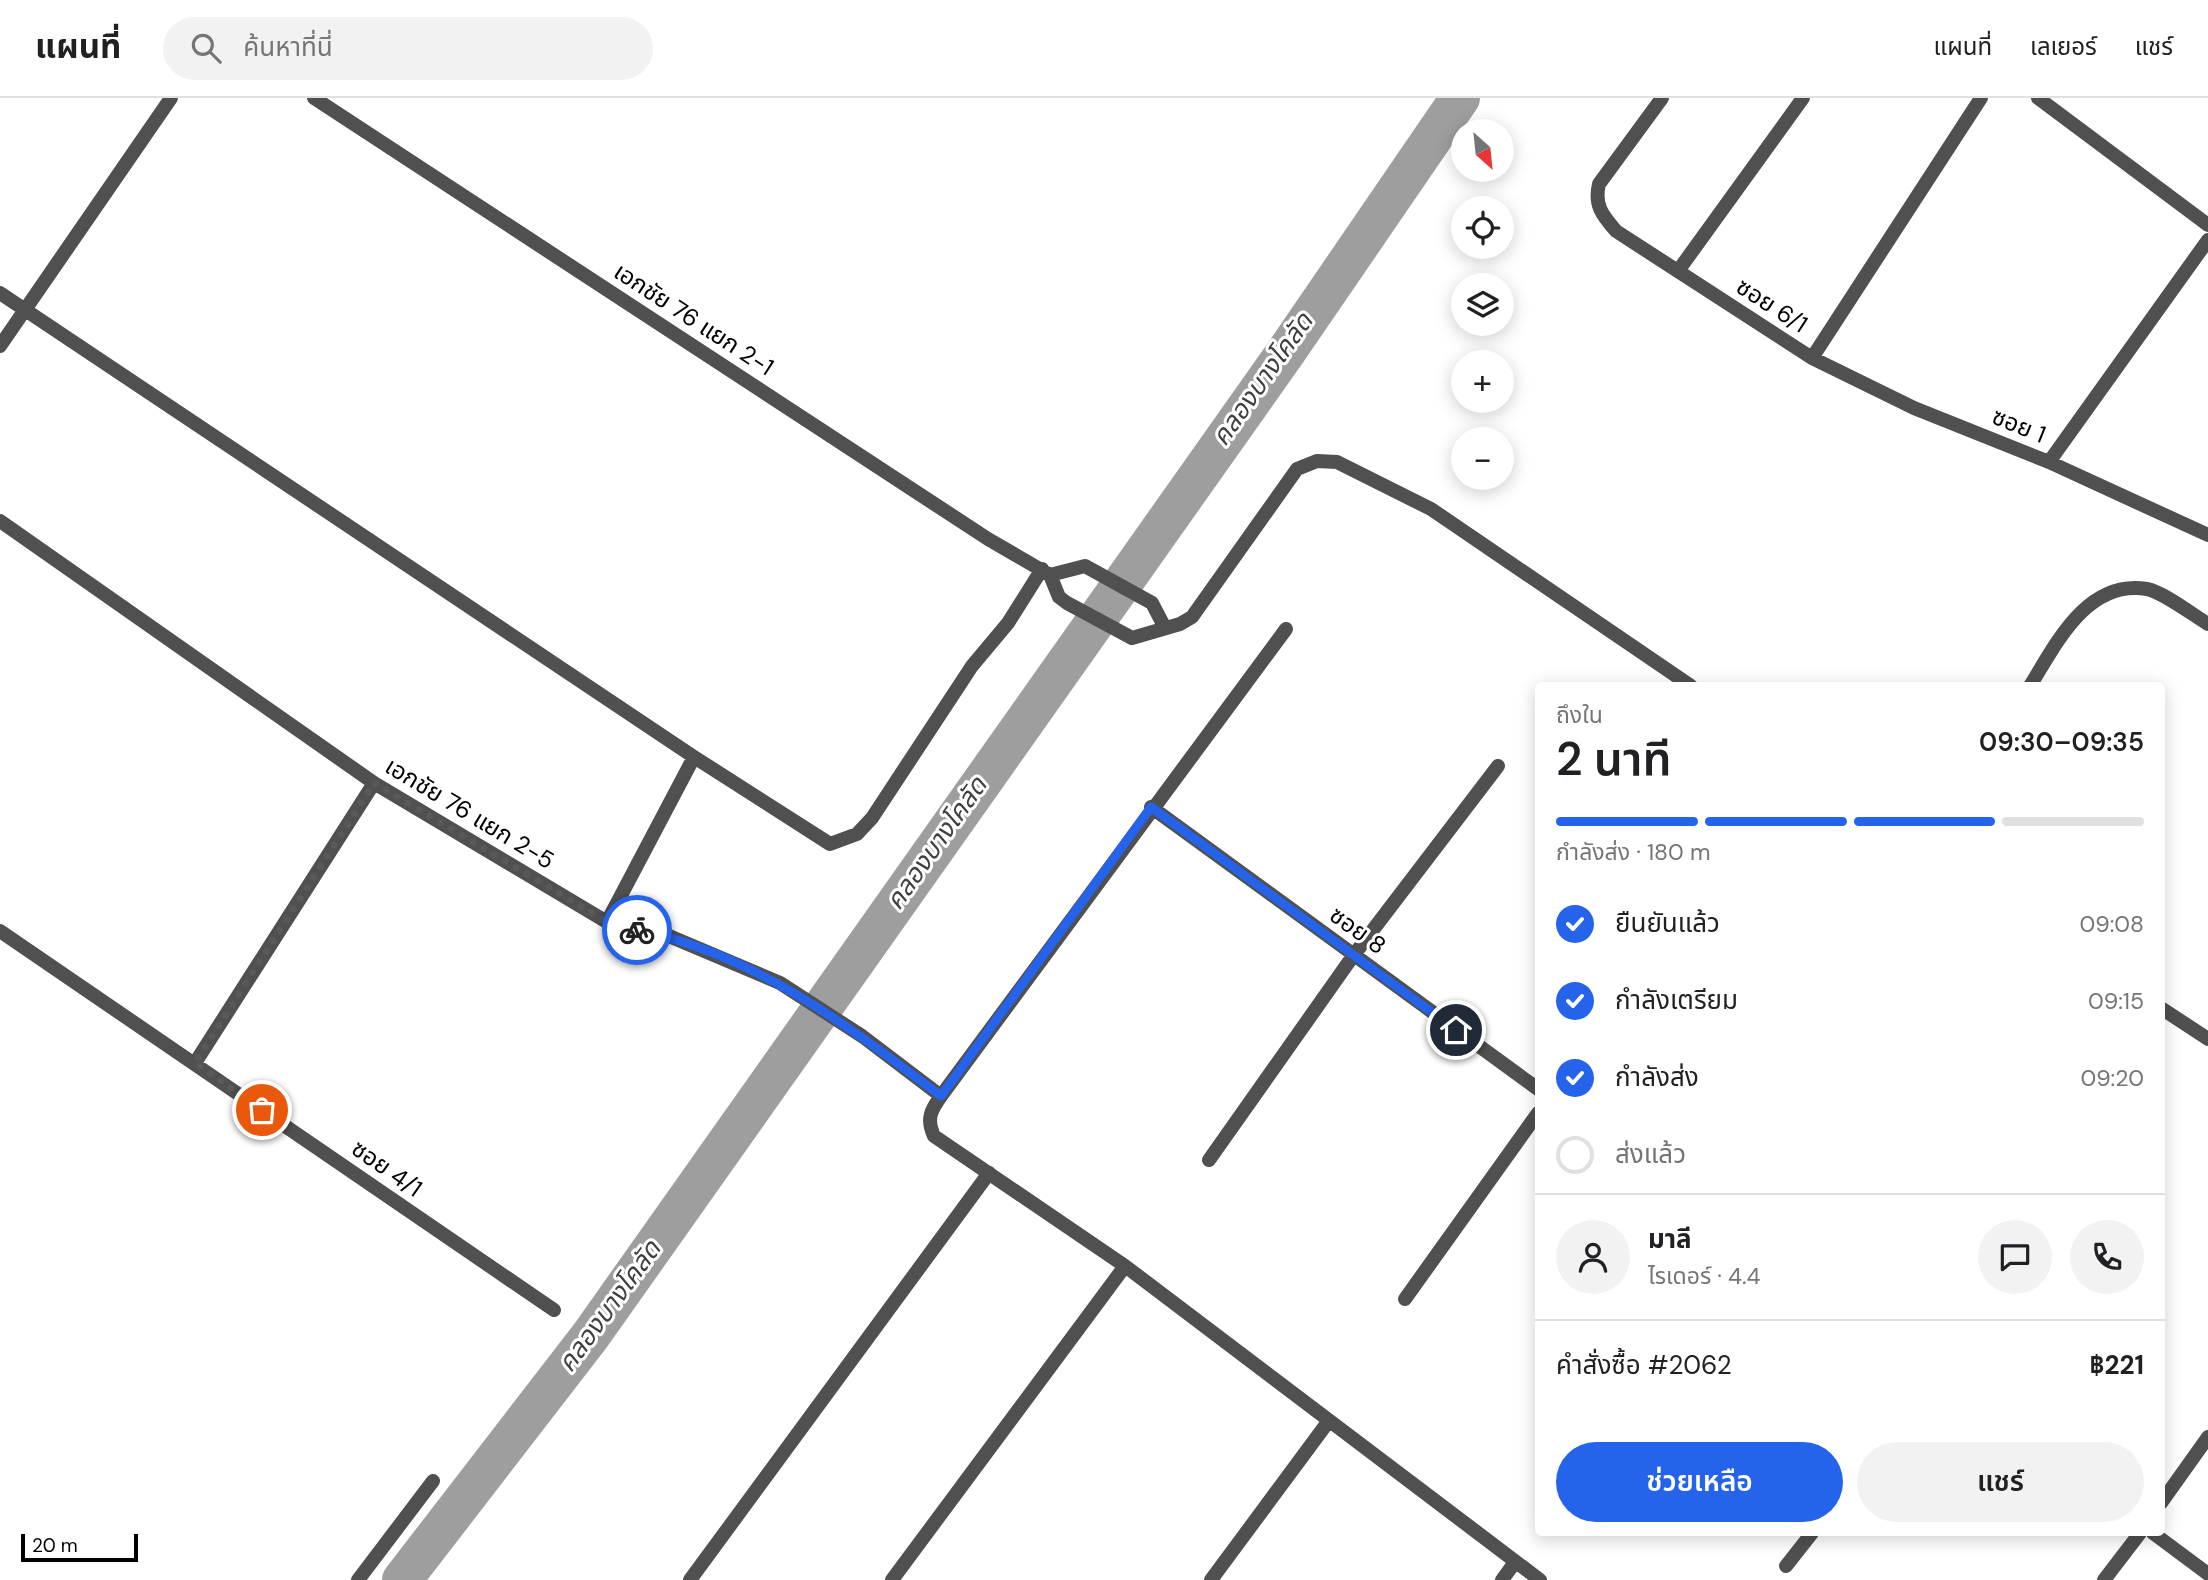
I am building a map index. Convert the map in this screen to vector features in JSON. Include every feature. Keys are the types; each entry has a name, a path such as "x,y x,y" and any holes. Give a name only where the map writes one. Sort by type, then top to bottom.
{"street":[{"path":"0,346 171,98"},
{"name":"เอกชัย 76 แยก 2-1","path":"314,98 977,532 1046,572"},
{"name":"ซอย 6/1","path":"1662,98 1599,184 1596,197 1601,213 1616,231 1812,358 1981,98"},
{"path":"1678,271 1803,98"},
{"path":"2038,98 2208,225"},
{"path":"2049,462 2208,240"},
{"path":"0,293 694,757 830,844 858,834 879,807 972,666 1046,572 1085,566 1152,603 1165,628"},
{"name":"ซอย 1","path":"1812,358 1914,408 2049,462 2208,536"},
{"path":"1046,572 1059,597 1132,638 1180,624 1200,608 1242,543 1297,469 1317,461 1337,462 1431,509 1684,682"},
{"name":"เอกชัย 76 แยก 2-5","path":"0,521 374,783 607,922 669,936 780,983 862,1036 941,1096"},
{"path":"2032,682 2063,633 2095,598 2119,588 2149,589 2208,624"},
{"path":"1286,629 1151,807 930,1111 929,1120 934,1136 1125,1266 1540,1580"},
{"path":"607,922 694,757"},
{"path":"1209,1160 1353,956 1498,766"},
{"path":"195,1063 374,783"},
{"name":"ซอย 8","path":"1151,807 1535,1087"},
{"name":"ซอย 4/1","path":"0,931 554,1310"},
{"path":"2165,1010 2208,1039"},
{"path":"1405,1299 1535,1117"},
{"path":"690,1580 989,1173"},
{"path":"892,1580 1125,1266"},
{"path":"1211,1580 1328,1422"},
{"path":"2165,1497 2208,1437"},
{"path":"358,1580 433,1481"},
{"path":"1786,1566 1810,1536"},
{"path":"2104,1580 2138,1536"},
{"path":"2157,1536 2208,1574"},
{"path":"1502,1580 1515,1562"}],"waterway":[{"name":"คลองบางโคลัด","path":"402,1580 591,1335 1286,352 1460,98"}],"way so far":[{"path":"262,1110 195,1063 374,783 607,922 637,930"}],"route":[{"path":"637,930 669,936 780,983 862,1036 941,1096 1151,807 1456,1030"}]}
